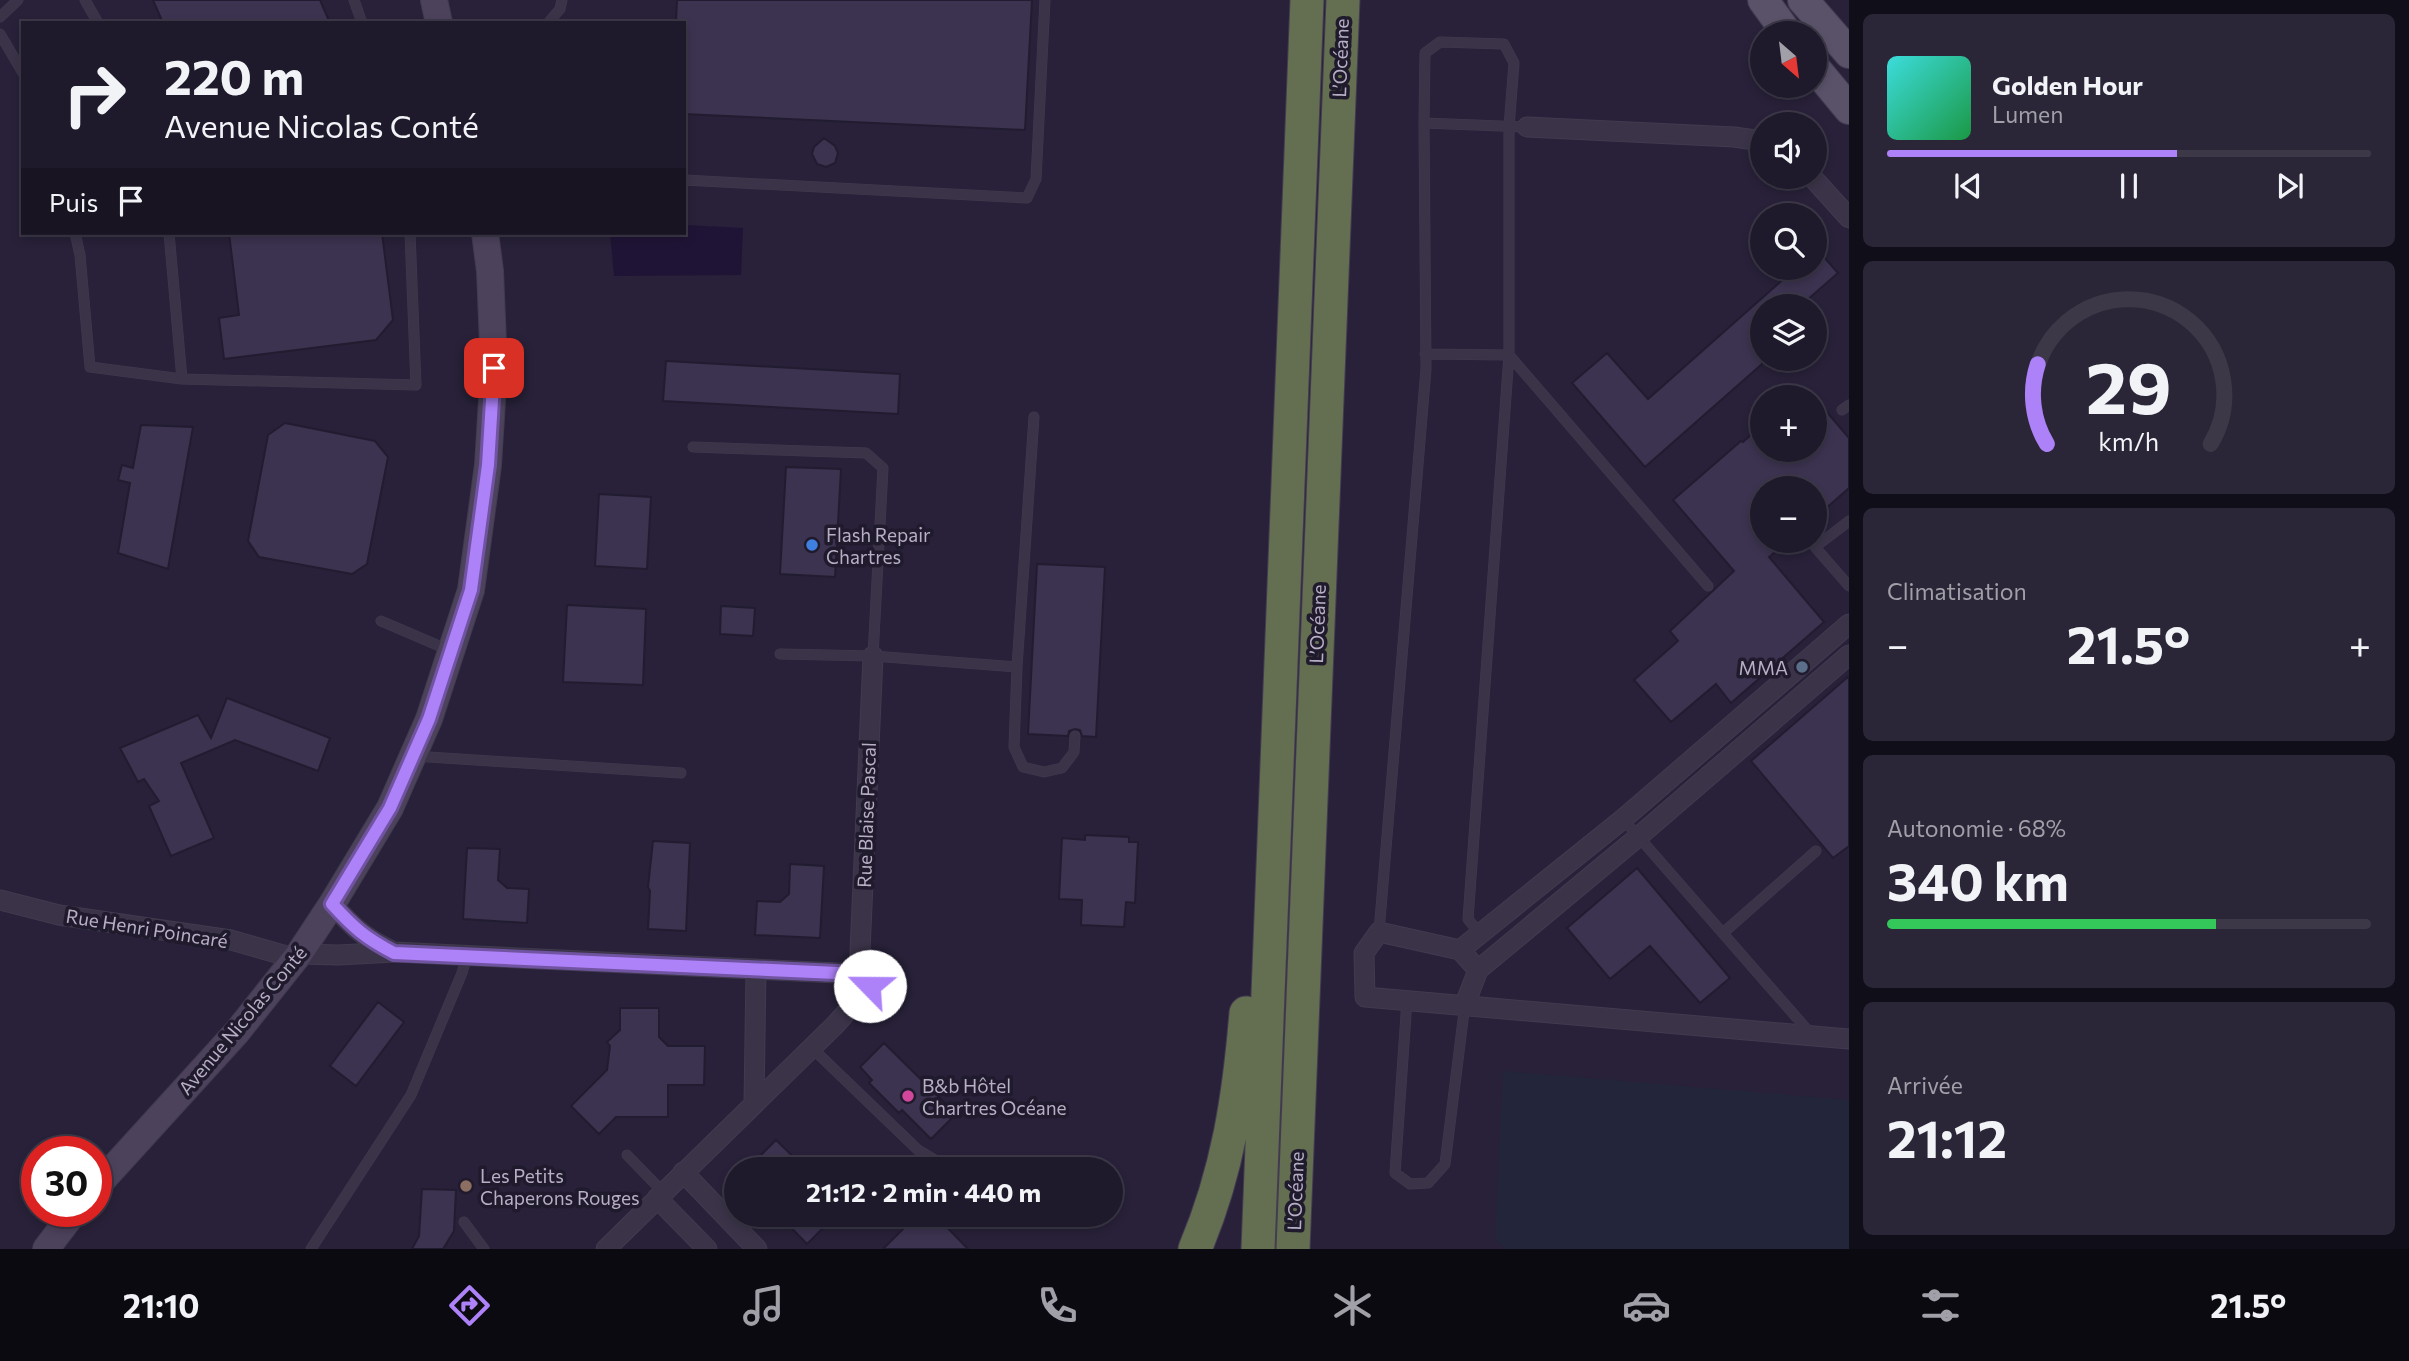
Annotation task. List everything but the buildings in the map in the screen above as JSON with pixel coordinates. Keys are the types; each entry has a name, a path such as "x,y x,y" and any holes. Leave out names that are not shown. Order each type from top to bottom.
{"highway":[{"name":"L’Océane","path":"1258,1249 1307,0"},
{"name":"L’Océane","path":"1293,1249 1342,0"},
{"path":"1195,1249 1217,1190 1231,1137 1247,1002 1269,949"}],"main road":[{"path":"1763,0 1778,21"},
{"path":"1803,0 1849,53"},
{"path":"1827,82 1849,109"}],"street":[{"path":"434,0 439,21"},
{"path":"1518,127 1750,139"},
{"path":"1823,189 1849,218"},
{"name":"Avenue Nicolas Conté","path":"112,1169 237,1032 297,956 390,808 429,719 471,590 488,465 494,368 490,271 485,235"},
{"path":"1460,950 1623,819 1849,624"},
{"path":"1465,1004 1478,970 1849,655"},
{"name":"Rue Blaise Pascal","path":"864,980 873,656"},
{"name":"Rue Henri Poincaré","path":"0,900 60,915 231,940 297,956 394,953 467,956 756,969 864,980"},
{"path":"332,904 354,929 394,953"},
{"path":"1478,970 1460,950 1379,932 1364,953 1365,997 1849,1039"},
{"path":"1480,934 1497,954"},
{"path":"754,1104 756,969"},
{"path":"606,1249 835,1026 864,980"},
{"path":"683,1172 757,1249"},
{"path":"660,1195 707,1249"},
{"path":"46,1249 63,1227"}],"lane":[{"path":"0,17 18,0"},
{"path":"85,0 97,21"},
{"path":"354,0 361,21"},
{"path":"550,21 560,9 562,0"},
{"path":"686,180 1027,198 1036,178 1045,0"},
{"path":"0,34 21,70"},
{"path":"1379,932 1409,585 1425,354 1425,53 1440,42 1471,42 1504,44 1514,63 1518,127 1509,355 1468,919 1480,934"},
{"path":"1424,123 1518,127"},
{"path":"75,235 80,255 90,367 182,379 416,385 410,235"},
{"path":"170,235 182,379"},
{"path":"1425,354 1509,355 1708,586"},
{"path":"1034,417 1014,747 1023,766 1045,772 1062,768 1074,752 1074,736"},
{"path":"693,447 866,453 883,468 873,656"},
{"path":"1849,521 1815,547 1849,586"},
{"path":"381,621 451,651"},
{"path":"780,654 873,656 1017,667"},
{"path":"413,756 681,773"},
{"path":"1623,819 1812,1036"},
{"path":"1723,933 1816,851"},
{"path":"311,1249 411,1095 467,956"},
{"path":"1407,1000 1395,1173 1410,1184 1428,1184 1445,1164 1465,1004"},
{"path":"812,1048 918,1150 930,1157"},
{"path":"627,1155 660,1195"},
{"path":"464,1222 484,1249"}],"shaded area":[{"path":"686,225 743,228 741,275 614,276 610,235 686,235"},
{"path":"1503,1071 1849,1100 1849,1249 1506,1249 1495,1239"}],"place":[{"name":"Flash Repair Chartres","path":"812,545"},
{"name":"MMA","path":"1802,667"},
{"name":"B&b Hôtel Chartres Océane","path":"908,1096"},
{"name":"Les Petits Chaperons Rouges","path":"466,1186"}],"route":[{"path":"494,368 488,465 471,590 429,719 390,808 332,904 354,929 394,953 859,974 870,986"}]}
